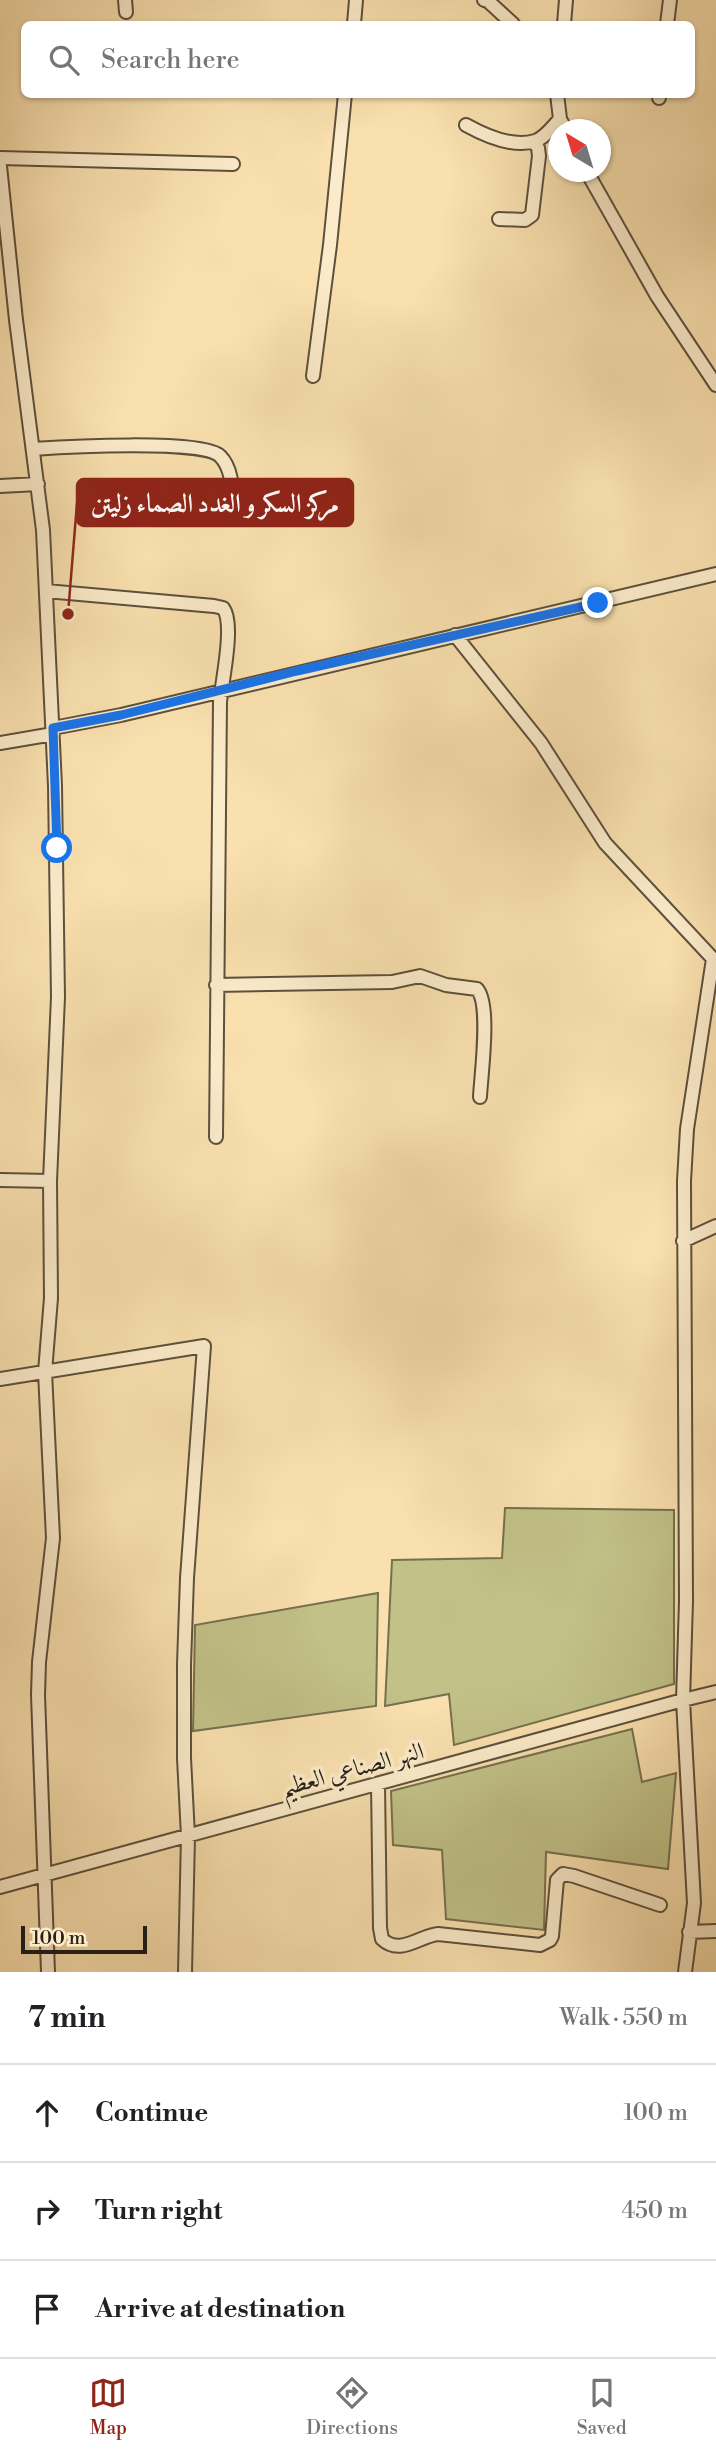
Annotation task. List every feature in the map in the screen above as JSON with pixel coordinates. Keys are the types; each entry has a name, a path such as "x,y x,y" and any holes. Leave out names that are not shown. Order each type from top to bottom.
{"street":[{"path":"354,21 356,0"},
{"path":"484,0 510,21"},
{"path":"564,21 566,0"},
{"path":"667,21 670,0"},
{"path":"313,376 345,98"},
{"path":"558,98 562,119"},
{"path":"466,125 506,141 534,142 548,133"},
{"path":"499,219 525,220 532,215 539,156 534,142"},
{"path":"0,158 233,164"},
{"path":"0,166 43,530 53,731 58,997 50,1181 51,1298 45,1372 54,1538 39,1672 47,1972"},
{"path":"593,182 657,296 716,385"},
{"path":"33,449 115,445 213,451 227,464 233,512"},
{"path":"0,486 38,484"},
{"path":"0,743 716,574"},
{"path":"47,591 223,608 227,613 221,690 216,1137"},
{"path":"455,635 541,743 606,843 715,960 687,1129 682,1241 686,1590 683,1700 694,1903 684,1972"},
{"path":"216,985 393,982 420,976 446,985 477,989 483,996 484,1020 480,1097"},
{"path":"0,1180 50,1181"},
{"path":"682,1241 716,1226"},
{"path":"0,1379 204,1346 185,1652 184,1758 188,1836 185,1972"},
{"name":"النهر الصناعي العظيم","path":"0,1887 716,1692"},
{"path":"378,1784 380,1928 382,1939 391,1945 406,1945 438,1934 545,1944 552,1936 557,1880 563,1874 660,1905"},
{"path":"689,1932 716,1931"}],"green space":[{"path":"505,1508 674,1510 674,1684 454,1745 449,1694 385,1706 392,1560 502,1558"},
{"path":"378,1593 376,1706 193,1731 195,1625"},
{"path":"632,1729 642,1782 676,1773 668,1869 546,1852 544,1930 446,1919 442,1850 393,1845 391,1791"}],"place":[{"name":"مركز السكر و الغدد الصماء زليتن","path":"68,614"}],"route":[{"path":"57,848 53,728 121,715 297,671 598,603"}]}
